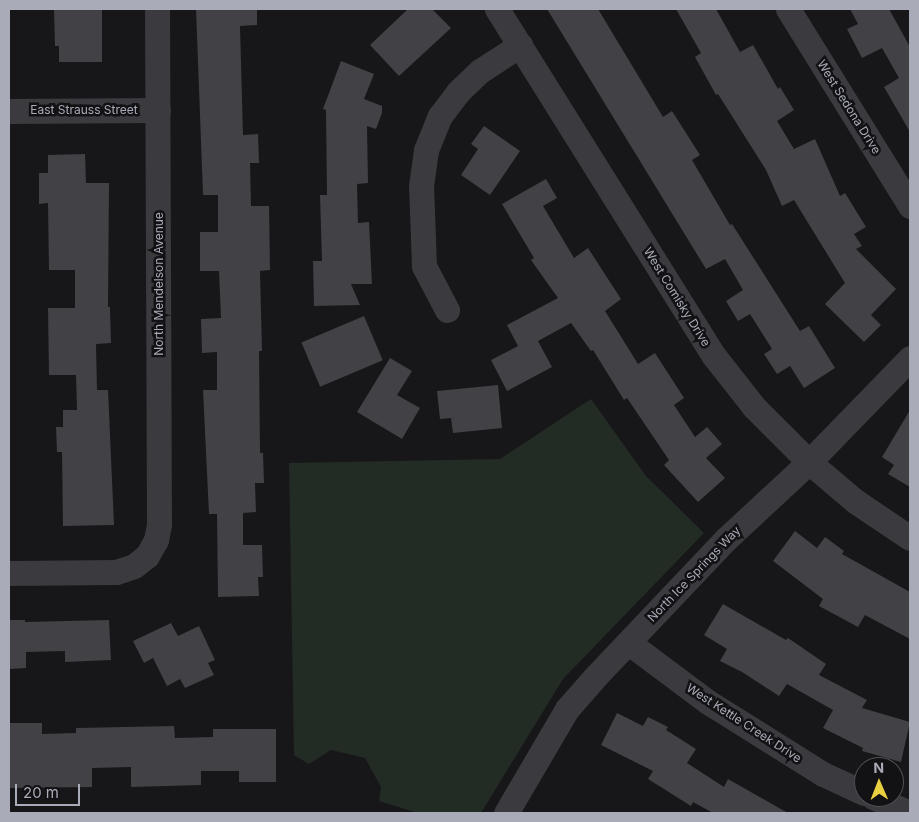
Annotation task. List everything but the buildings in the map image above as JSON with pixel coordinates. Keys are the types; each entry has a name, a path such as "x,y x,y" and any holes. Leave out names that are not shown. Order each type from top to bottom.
{"street":[{"name":"North Mendelson Avenue","path":"9,573 116,572 134,566 147,556 156,540 159,524 157,9"},
{"name":"West Comisky Drive","path":"497,9 714,356 754,407 809,462 856,501 910,538"},
{"name":"West Sedona Drive","path":"788,9 910,206"},
{"path":"447,310 424,266 421,186 426,150 440,116 458,92 480,71 520,45"},
{"name":"East Strauss Street","path":"9,111 158,110"},
{"name":"North Ice Springs Way","path":"506,813 567,710 726,539 809,462 910,358"},
{"name":"West Kettle Creek Drive","path":"629,643 708,702 823,774 854,788"},
{"path":"896,807 910,813"}],"shaded area":[{"path":"591,399 646,476 704,533 563,679 481,813 418,813 379,801 381,787 365,758 331,750 309,764 294,755 289,463 500,459"}]}
